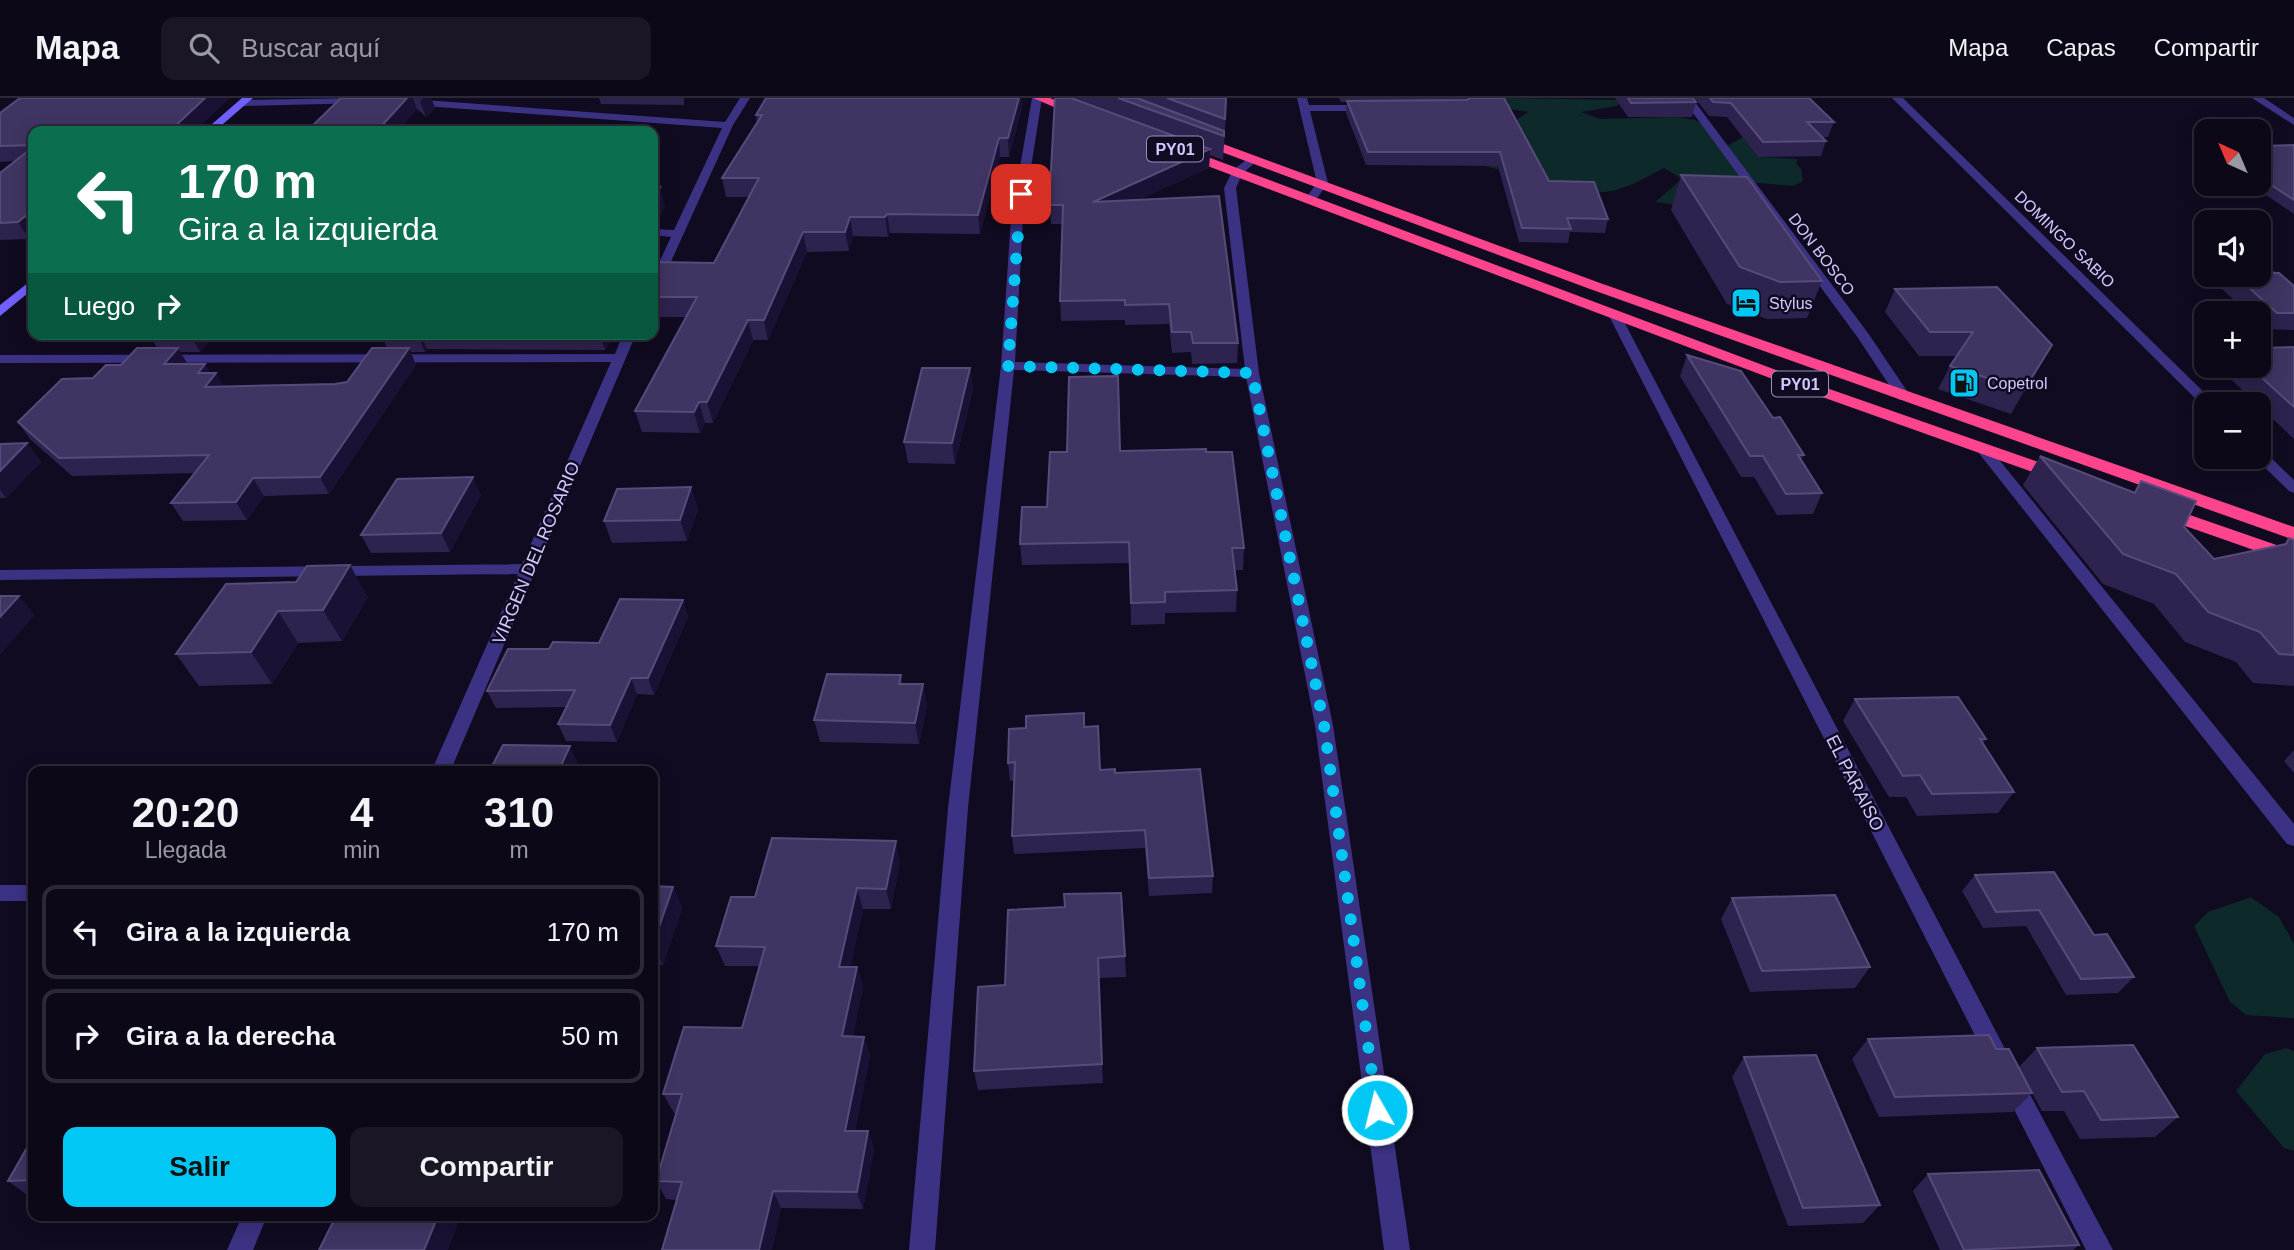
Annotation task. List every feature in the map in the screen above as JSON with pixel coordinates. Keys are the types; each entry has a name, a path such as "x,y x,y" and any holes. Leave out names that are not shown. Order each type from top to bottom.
{"highway":[{"path":"1038,98 1088,117"},
{"name":"PY01","path":"1177,131 1595,286 2294,534"},
{"name":"PY01","path":"1175,149 1614,314 2074,481"},
{"path":"2139,504 2294,558"}],"main road":[{"path":"215,126 245,100"},
{"path":"0,312 28,287"}],"street":[{"path":"658,278 728,125 745,98"},
{"path":"922,1250 958,808 1008,366 1017,218 1038,98"},
{"name":"DON BOSCO","path":"1687,98 1905,397"},
{"name":"DOMINGO SABIO","path":"1897,98 2197,392"},
{"path":"2257,98 2294,122"},
{"path":"245,100 366,101"},
{"path":"393,102 573,111 728,125"},
{"path":"1311,198 1323,183 1303,103 1385,108"},
{"path":"1254,159 1237,172 1230,188 1252,373 1324,725 1397,1250"},
{"path":"658,232 679,234"},
{"name":"EL PARAISO","path":"1614,314 1917,903 2100,1250"},
{"name":"VIRGEN DEL ROSARIO","path":"443,766 628,340"},
{"path":"0,359 619,358"},
{"path":"1008,366 1252,373"},
{"path":"1983,449 2294,838"},
{"path":"2271,466 2294,488"},
{"path":"0,575 530,569"},
{"path":"0,893 28,893"},
{"path":"240,1250 253,1221"}],"green space":[{"path":"1504,98 1621,100 1617,106 1581,112 1600,119 1678,117 1695,120 1706,125 1723,148 1743,137 1758,157 1798,159 1796,164 1801,169 1803,181 1793,186 1748,182 1691,207 1655,202 1682,179 1664,168 1630,185 1606,192 1581,191 1544,184 1543,167 1536,161 1512,173 1485,166 1493,117 1516,120 1528,112 1500,107 1509,103"},
{"path":"2251,897 2279,917 2294,944 2294,1018 2246,1015 2230,1002 2194,926 2208,912"},
{"path":"2286,1048 2294,1051 2294,1151 2284,1148 2236,1091 2265,1054"}],"building":[{"path":"20,98 205,98 175,126 28,126 28,145 0,146 0,113"},
{"path":"341,98 407,98 382,126 312,126"},
{"path":"766,98 1019,98 1008,138 999,138 978,215 887,214 885,217 850,217 845,232 803,232 764,320 748,320 707,402 699,402 694,412 635,411 697,297 658,297 658,264 714,263 759,178 722,178 762,115 756,115"},
{"path":"1055,98 1071,98 1210,149 1093,202 1219,196 1238,343 1193,343 1191,332 1172,332 1169,304 1125,305 1125,300 1060,301 1063,205 1049,205"},
{"path":"1118,98 1137,98 1224,131 1224,136"},
{"path":"1167,98 1226,98 1225,119"},
{"path":"1504,98 1549,181 1594,182 1608,219 1567,218 1571,229 1522,228 1500,152 1368,152 1347,101"},
{"path":"1628,98 1693,98 1696,102 1631,103"},
{"path":"1710,98 1809,98 1834,122 1807,122 1826,141 1763,142 1731,103 1713,102"},
{"path":"2294,145 2294,200 2272,186 2272,146"},
{"path":"28,151 28,214 18,222 0,223 0,173"},
{"path":"1681,175 1747,177 1822,281 1780,282 1740,267"},
{"path":"2271,273 2279,273 2294,286 2294,313 2277,313 2271,308 2271,301 2264,301 2248,287 2271,287"},
{"path":"1997,287 2052,345 2024,390 1950,366 1973,332 1930,332 1895,289"},
{"path":"137,348 178,348 164,364 205,364 198,373 216,373 205,387 347,382 372,348 409,348 320,477 253,478 236,502 171,503 209,455 59,458 18,422 62,379 93,378 106,365 121,365"},
{"path":"2271,348 2294,348 2294,407 2262,378 2271,378"},
{"path":"1687,355 1741,371 1773,418 1780,417 1804,455 1798,455 1822,493 1786,494 1763,456 1750,456"},
{"path":"922,368 970,368 952,443 904,442"},
{"path":"1118,376 1120,451 1206,449 1206,452 1232,452 1244,548 1232,548 1237,590 1165,592 1165,602 1131,603 1129,542 1020,544 1022,507 1047,507 1050,452 1067,452 1069,377"},
{"path":"27,443 0,471 0,444"},
{"path":"2040,456 2135,493 2141,481 2196,501 2184,527 2214,559 2286,544 2289,538 2294,540 2294,655 2279,654 2260,632 2208,612 2176,574 2123,554"},
{"path":"473,477 441,533 361,535 397,479"},
{"path":"691,487 680,520 604,521 617,489"},
{"path":"350,565 323,610 278,611 251,652 176,654 226,584 296,582 307,566"},
{"path":"0,596 19,596 0,617"},
{"path":"620,599 683,600 648,678 631,678 610,725 558,724 575,690 487,691 508,649 549,649 553,642 599,643"},
{"path":"827,674 901,675 899,684 923,684 915,723 814,720"},
{"path":"1958,697 1986,739 1980,739 2014,792 1932,794 1920,775 1903,776 1855,699"},
{"path":"1084,713 1084,727 1098,726 1100,770 1115,769 1115,773 1200,769 1213,876 1149,878 1145,830 1012,836 1015,762 1008,763 1009,729 1026,728 1026,716"},
{"path":"503,745 570,746 561,766 492,766"},
{"path":"772,838 896,841 886,889 857,888 839,967 857,967 842,1036 864,1037 845,1131 868,1131 857,1192 773,1191 759,1250 662,1250 682,1182 658,1181 682,1094 663,1094 684,1027 742,1028 765,947 716,946 731,897 755,897"},
{"path":"2054,872 2094,935 2107,934 2134,977 2081,979 2039,910 1996,912 1975,875"},
{"path":"658,886 673,887 658,930"},
{"path":"1121,893 1125,956 1098,958 1102,1064 974,1071 978,987 1005,985 1008,910 1065,907 1064,894"},
{"path":"1835,895 1870,967 1762,971 1732,898"},
{"path":"1989,1035 1996,1049 2009,1049 2032,1093 1895,1097 1868,1039"},
{"path":"2133,1045 2178,1117 2101,1120 2084,1091 2062,1092 2037,1048"},
{"path":"1816,1055 1880,1205 1803,1208 1744,1057"},
{"path":"28,1146 28,1180 8,1181"},
{"path":"2039,1170 2079,1245 1964,1250 1928,1174"},
{"path":"334,1221 436,1221 424,1250 319,1250"}],"place":[{"name":"Stylus","path":"1746,303"},
{"name":"Copetrol","path":"1964,383"}],"route":[{"path":"1021,194 1017,218 1008,366 1252,373 1324,725 1377,1110"}]}
